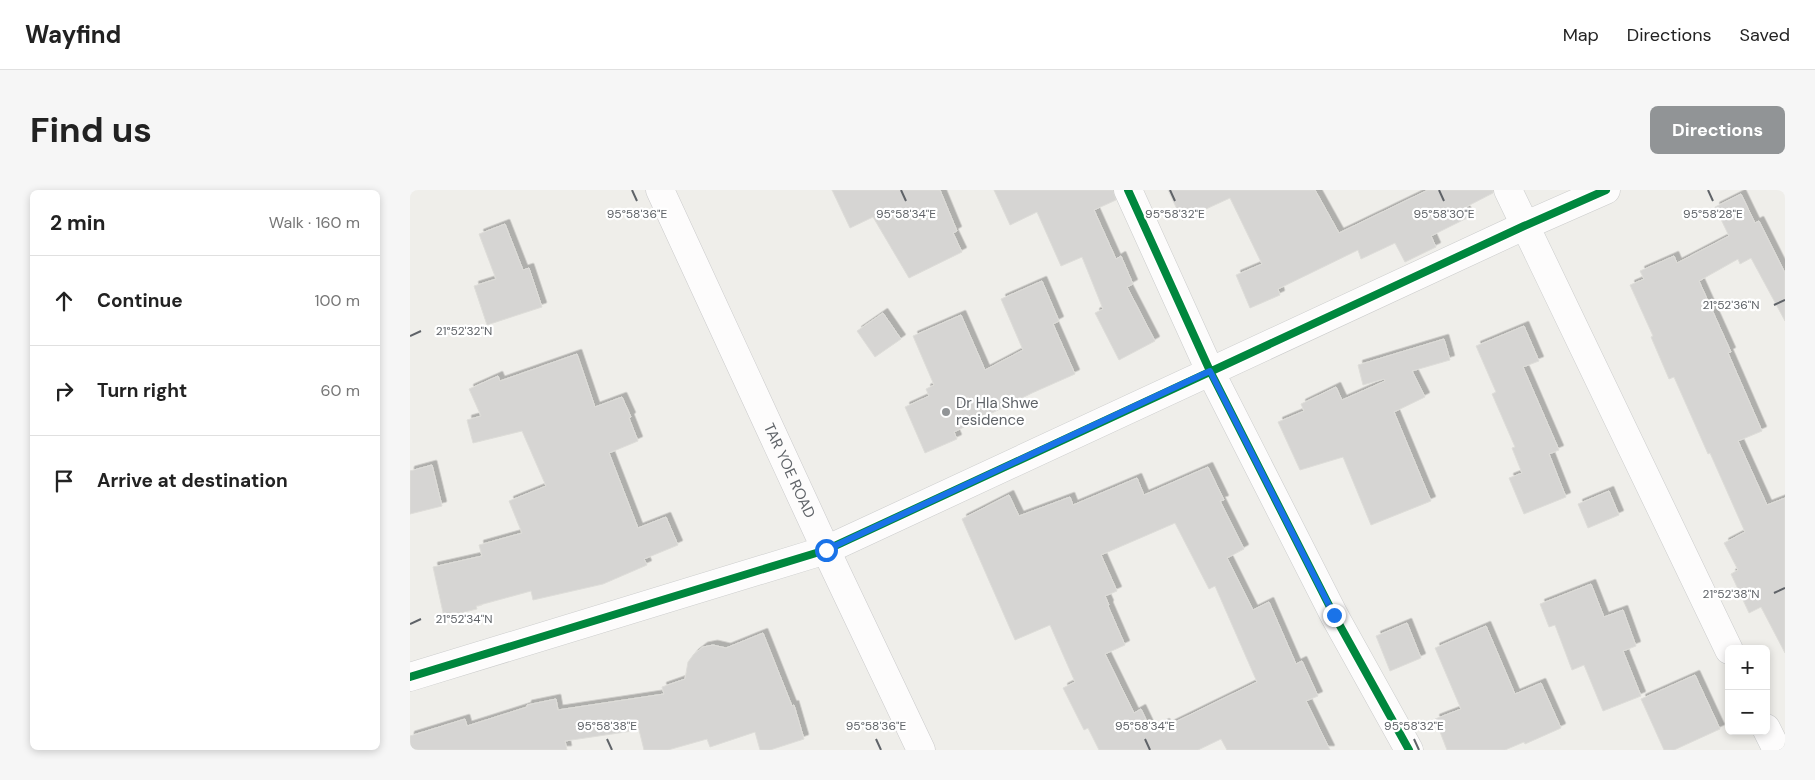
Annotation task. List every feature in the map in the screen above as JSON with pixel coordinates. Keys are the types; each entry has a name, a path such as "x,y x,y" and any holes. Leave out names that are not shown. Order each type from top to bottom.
{"street":[{"name":"TAR YOE ROAD","path":"660,190 826,550 921,750"},
{"path":"1128,190 1210,371 1334,615 1409,750"},
{"path":"1508,190 1727,645"},
{"path":"410,677 826,550 1524,226 1606,190"},
{"path":"1770,735 1777,750"}],"building":[{"path":"832,190 940,190 957,231 953,233 962,252 909,278 873,217 850,228"},
{"path":"994,190 1113,190 1116,200 1094,210 1116,259 1121,256 1133,284 1127,287 1155,341 1119,360 1095,313 1103,309 1082,257 1061,266 1037,212 1010,225"},
{"path":"1168,190 1315,190 1339,233 1428,190 1493,190 1493,193 1464,208 1469,217 1431,236 1436,247 1405,262 1395,243 1361,259 1358,250 1278,289 1280,295 1250,308 1236,275 1262,264 1230,198 1182,220"},
{"path":"1741,194 1755,223 1759,221 1785,273 1785,321 1751,258 1740,264 1738,259 1699,281 1731,352 1728,353 1762,431 1738,441 1767,505 1785,498 1785,653 1761,607 1749,613 1731,574 1738,570 1724,543 1745,532 1674,377 1669,379 1651,337 1653,336 1630,285 1644,279 1640,271 1674,256 1677,263 1729,236 1715,207"},
{"path":"505,224 523,270 529,268 542,307 487,325 474,286 496,279 479,234"},
{"path":"1042,281 1059,321 1053,324 1075,374 954,432 957,439 925,453 905,407 929,396 926,389 934,385 913,336 961,315 985,370 1023,350 1001,299"},
{"path":"883,313 901,339 875,357 857,331"},
{"path":"1524,326 1539,361 1523,367 1559,450 1549,454 1566,497 1524,514 1509,478 1522,473 1512,448 1515,447 1492,394 1496,392 1476,346"},
{"path":"1444,339 1450,360 1412,371 1425,397 1394,412 1431,501 1371,525 1343,457 1300,470 1278,422 1304,411 1301,404 1336,387 1342,400 1385,381 1384,379 1363,385 1358,365"},
{"path":"577,354 595,407 622,397 631,417 629,418 638,441 609,453 638,528 666,517 678,545 644,559 647,565 603,584 533,600 531,591 476,606 477,609 444,617 433,567 482,556 479,545 522,533 509,501 546,486 522,431 473,443 467,420 481,416 469,389 498,376 500,381"},
{"path":"432,465 442,506 410,514 410,471"},
{"path":"1208,467 1224,500 1220,501 1244,549 1227,558 1253,610 1269,602 1296,664 1302,661 1318,696 1306,701 1330,750 1227,750 1221,739 1198,750 1099,750 1088,728 1084,730 1063,688 1075,682 1050,625 1015,640 962,519 1009,495 1019,516 1070,497 1073,505 1137,478 1144,495","holes":["1175,523 1209,589 1215,586 1257,682 1167,726 1165,723 1151,730 1141,709 1134,713 1105,654 1125,645 1105,596 1117,591 1101,555"]},
{"path":"1609,491 1619,515 1588,528 1578,504"},
{"path":"1591,584 1604,617 1623,610 1636,646 1623,651 1641,696 1603,711 1584,665 1572,670 1555,625 1549,627 1540,604"},
{"path":"1407,623 1421,658 1390,671 1376,636"},
{"path":"1486,626 1515,694 1541,683 1561,728 1525,744 1524,742 1505,750 1447,750 1435,719 1461,709 1435,648"},
{"path":"763,633 792,706 794,705 804,739 770,750 760,750 755,732 710,747 707,739 668,750 644,750 639,730 565,741 567,750 410,750 410,736 465,719 467,726 527,707 527,705 556,699 558,710 664,694 662,687 685,679 688,662 703,647 713,645 726,648"},
{"path":"1695,675 1720,729 1674,750 1664,750 1641,699"}],"cycle path":[{"path":"1128,190 1210,371 1334,615 1409,750"},
{"path":"410,677 826,550 1524,226 1606,190"}],"place":[{"name":"Dr Hla Shwe residence","path":"946,412"}],"route":[{"path":"826,550 1210,371 1334,615"}]}
